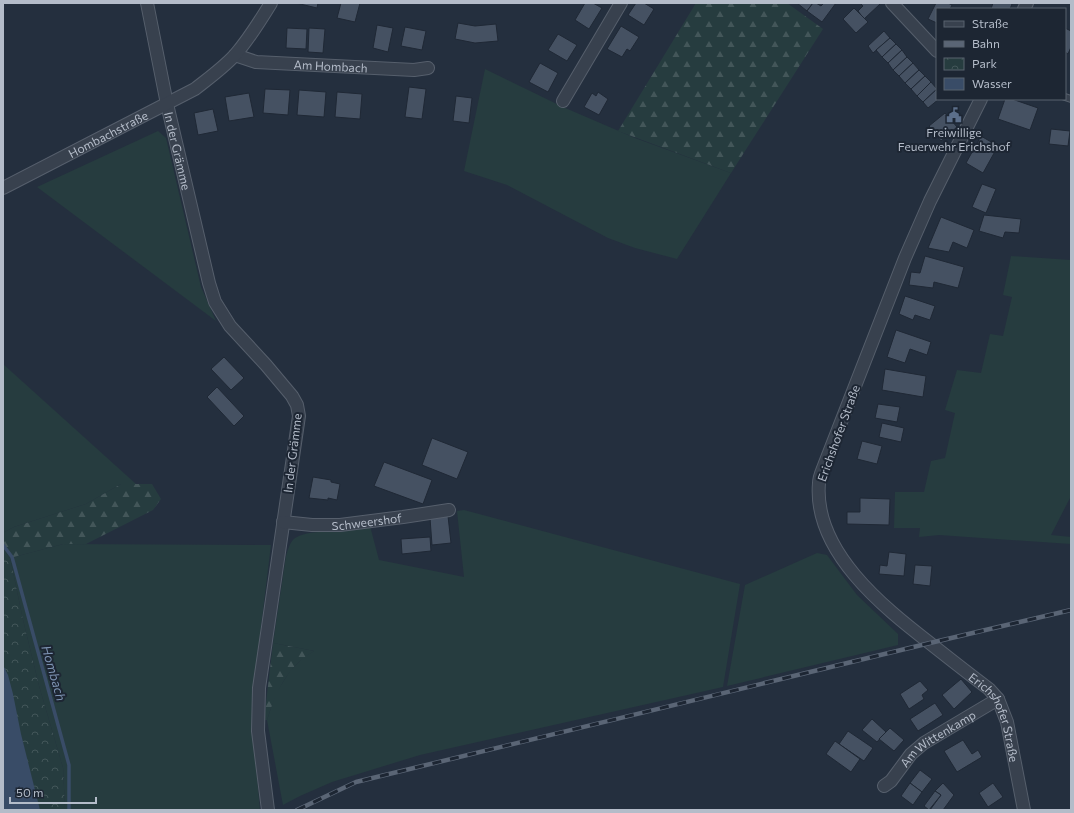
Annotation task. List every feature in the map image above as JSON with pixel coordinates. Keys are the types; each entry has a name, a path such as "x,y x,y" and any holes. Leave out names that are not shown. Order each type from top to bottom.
{"street":[{"name":"In der Grämme","path":"147,3 167,104 208,283 215,302 230,326 292,396 297,405 299,416 259,688 258,732 268,810"},
{"name":"Hombachstraße","path":"3,188 195,89 218,72 235,55 271,3"},
{"path":"563,101 621,3"},
{"path":"892,3 936,50"},
{"name":"Am Hombach","path":"235,55 256,62 414,70 428,68"},
{"name":"Erichshofer Straße","path":"980,100 930,201 905,258 825,463 819,482 819,504 825,526 833,544 846,565 869,591 896,617 989,689 998,699 1007,722 1024,810"},
{"name":"Schweershof","path":"283,522 312,525 340,525 449,510"},
{"name":"Am Wittenkamp","path":"884,786 891,781 911,754 924,743 998,699"}],"green space":[{"path":"696,3 787,3 823,29 731,173 618,131"},
{"path":"485,69 563,107 635,138 731,173 677,259 635,248 608,238 507,185 464,171"},
{"path":"158,131 166,138 201,287 216,321 37,187"},
{"path":"1011,256 1071,260 1071,496 1051,535 1071,537 1071,544 939,535 919,537 920,528 894,528 895,492 924,492 931,461 945,458 955,413 945,410 957,370 981,373 990,334 1003,336 1012,297 1003,295"},
{"path":"3,364 136,484 121,484 86,504 14,527 3,533"},
{"path":"121,484 152,484 161,499 153,510 86,544 63,544 10,558 3,549 3,533 14,527 86,504"},
{"path":"464,510 740,584 723,687 420,755 332,782 283,805 267,720 276,693 290,671 304,657 314,651 273,643 286,556 289,546 293,540 299,536 309,533 370,526 379,560 464,577 457,511"},
{"path":"63,544 271,545 254,684 252,721 260,810 65,810 63,768 39,686 10,558"},
{"path":"3,549 10,558 39,686 63,768 65,810 3,810"},
{"path":"817,553 827,555 857,595 898,634 898,645 727,686 745,585"},
{"path":"273,643 314,651 289,672 279,689 267,720 264,720"}],"water":[{"path":"3,665 8,675 13,694 21,734 40,810 3,810"}],"building":[{"path":"296,3 318,3 317,8"},
{"path":"341,3 360,3 355,22 337,18"},
{"path":"585,3 593,3 602,8 589,29 575,20"},
{"path":"636,3 644,3 654,9 644,25 628,15"},
{"path":"797,3 813,3 807,11"},
{"path":"813,3 821,6 824,3 836,3 822,22 807,11"},
{"path":"860,3 880,4 864,19 858,11 863,6"},
{"path":"936,3 948,3 952,5 950,8 936,8 936,23 928,19"},
{"path":"993,3 1012,4 1010,8 991,8"},
{"path":"854,8 868,22 856,33 843,19"},
{"path":"458,23 475,26 496,24 498,41 475,43 455,39"},
{"path":"377,25 393,28 388,52 373,48"},
{"path":"621,26 639,37 630,51 627,49 622,57 607,49"},
{"path":"405,27 426,31 422,50 401,46"},
{"path":"287,28 307,29 306,49 286,48"},
{"path":"309,28 325,29 323,53 308,52"},
{"path":"1066,28 1071,31 1071,47 1068,54 1066,53"},
{"path":"884,31 890,38 873,53 868,46"},
{"path":"558,34 577,45 567,61 548,50"},
{"path":"890,38 896,44 882,57 876,50"},
{"path":"896,44 902,50 888,63 882,57"},
{"path":"902,50 907,57 893,70 888,63"},
{"path":"907,57 913,63 899,76 893,70"},
{"path":"540,63 558,73 548,92 529,82"},
{"path":"913,63 919,70 905,83 899,76"},
{"path":"919,70 925,76 911,89 905,83"},
{"path":"925,76 931,82 917,96 911,89"},
{"path":"931,82 936,88 936,90 923,102 917,96"},
{"path":"409,87 426,89 422,119 405,117"},
{"path":"265,89 290,90 288,115 263,113"},
{"path":"299,90 326,92 324,117 297,115"},
{"path":"936,90 936,100 938,100 928,108 923,102"},
{"path":"337,92 362,94 360,119 335,117"},
{"path":"598,92 608,99 599,115 584,107 592,93 596,96"},
{"path":"249,93 254,117 229,121 225,97"},
{"path":"456,96 472,98 469,123 453,121"},
{"path":"1005,100 1015,100 1038,108 1030,130 998,119"},
{"path":"213,109 218,131 198,135 194,113"},
{"path":"945,113 957,127 941,141 929,126"},
{"path":"1051,129 1070,131 1068,146 1049,144"},
{"path":"981,136 998,146 983,173 966,163"},
{"path":"982,184 996,189 986,213 972,207"},
{"path":"984,215 1021,219 1019,233 1005,232 1003,238 979,231"},
{"path":"941,217 974,230 967,248 953,242 949,252 928,248"},
{"path":"925,256 964,267 958,288 934,282 933,288 909,285 911,272 920,273"},
{"path":"905,296 935,306 930,320 915,315 913,320 899,314"},
{"path":"896,330 931,342 927,355 910,349 905,363 887,357"},
{"path":"224,357 244,378 231,390 211,369"},
{"path":"885,369 926,376 923,397 882,390"},
{"path":"217,387 244,416 234,426 207,397"},
{"path":"878,404 900,407 897,422 875,418"},
{"path":"882,423 904,428 901,442 879,437"},
{"path":"432,438 468,452 457,479 422,465"},
{"path":"862,441 882,446 877,464 857,459"},
{"path":"384,462 432,480 423,504 374,486"},
{"path":"313,477 331,480 331,482 340,484 337,500 328,498 328,500 309,498"},
{"path":"860,498 890,499 889,525 847,524 847,512 860,512"},
{"path":"448,516 451,543 432,545 430,518"},
{"path":"430,537 431,551 402,554 401,539"},
{"path":"889,552 906,554 904,576 879,574 880,565 887,566"},
{"path":"915,565 932,566 930,586 913,584"},
{"path":"961,679 972,692 954,709 942,695"},
{"path":"920,681 928,690 922,695 924,699 909,709 900,694"},
{"path":"935,703 943,715 918,731 910,719"},
{"path":"872,719 886,732 877,742 862,730"},
{"path":"890,728 904,740 894,751 879,739"},
{"path":"848,731 873,748 864,761 839,744"},
{"path":"963,740 972,754 978,750 982,757 957,772 944,751"},
{"path":"835,741 860,759 851,772 826,754"},
{"path":"920,770 932,779 922,792 910,783"},
{"path":"910,783 922,792 913,805 901,796"},
{"path":"943,783 954,795 943,810 930,810 941,795 935,791"},
{"path":"993,783 1003,797 988,807 979,793"},
{"path":"935,791 941,795 929,810 924,806"}],"waterway":[{"name":"Hombach","path":"3,545 12,557 69,765 69,810"}],"railway":[{"path":"297,810 356,782 1071,610"}],"place":[{"name":"Freiwillige Feuerwehr Erichshof","path":"954,115"}]}
